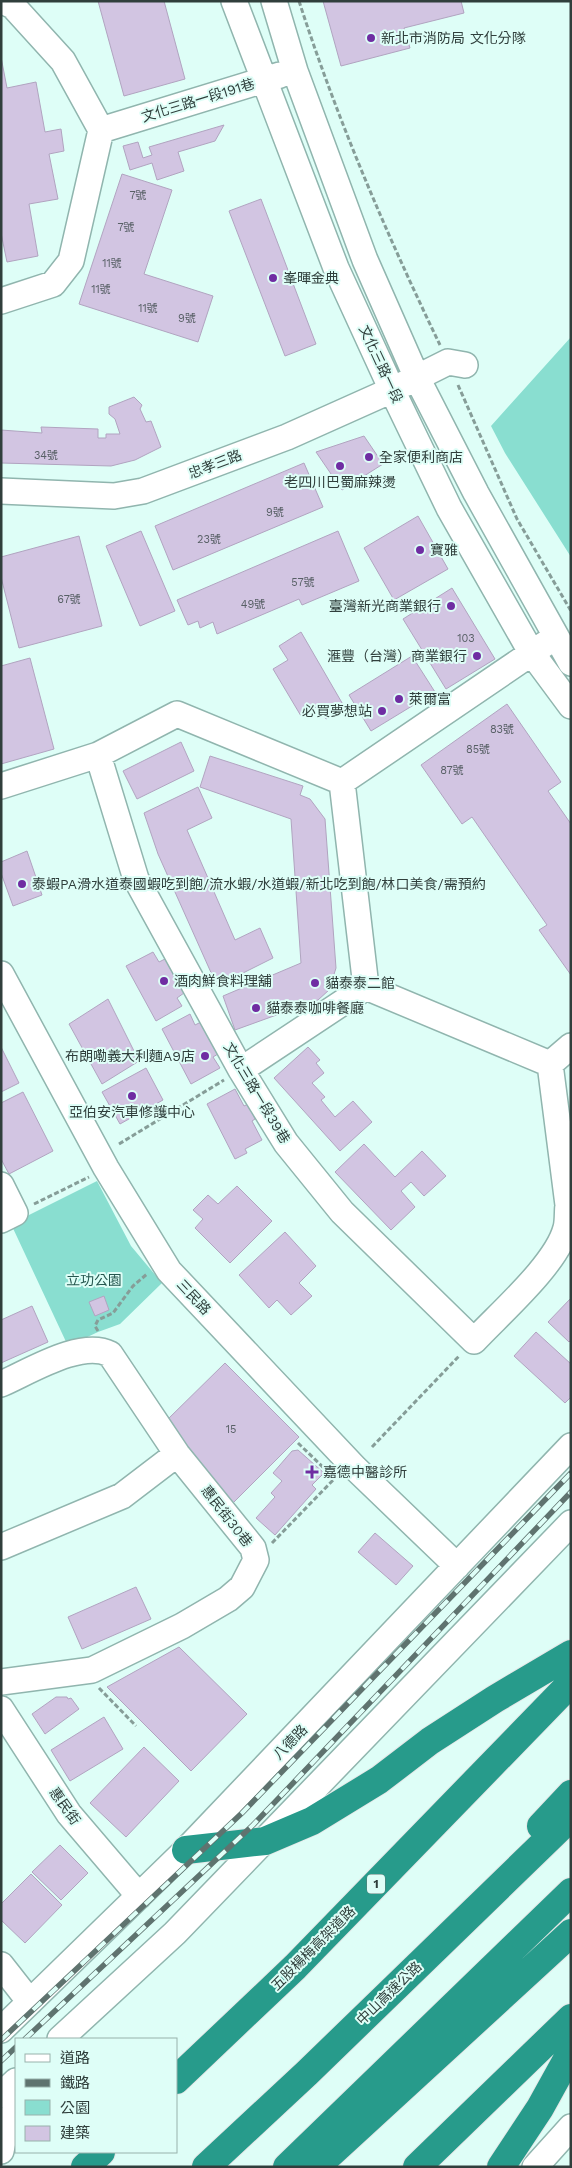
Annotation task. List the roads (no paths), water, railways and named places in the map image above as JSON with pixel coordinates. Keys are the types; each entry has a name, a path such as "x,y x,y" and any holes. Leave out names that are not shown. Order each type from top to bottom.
{"highway":[{"path":"186,1850 265,1841 312,1821 379,1780 430,1741 487,1704 571,1654"},
{"name":"五股楊梅高架道路","path":"178,2078 295,1967 571,1683"},
{"path":"307,2073 571,1794"},
{"name":"中山高速公路","path":"206,2167 307,2073 571,1818"},
{"path":"287,2167 571,1892"},
{"path":"316,2167 571,1933"},
{"path":"417,2167 571,2018"},
{"path":"501,2167 540,2108 571,2052"},
{"path":"85,2167 100,2153"}],"street":[{"path":"1,301 54,284 70,261 101,130 63,61 13,6 2,1"},
{"name":"文化三路一段","path":"234,1 336,268 392,390 449,508 531,652 571,706"},
{"name":"文化三路一段","path":"274,1 295,71 365,260 417,378 476,493 571,663"},
{"name":"文化三路一段191巷","path":"101,130 295,71"},
{"name":"忠孝三路","path":"1,491 114,496 143,491 287,437 417,378 457,363"},
{"path":"342,782 531,652 556,638"},
{"path":"1,786 98,755 177,714 342,782"},
{"name":"文化三路一段39巷","path":"98,755 136,879 241,1070 286,1142 342,1212 474,1341 541,1269 558,1248 566,1228 568,1205 550,1064"},
{"path":"342,782 366,987"},
{"name":"三民路","path":"1,974 106,1168 170,1271 355,1468 457,1566"},
{"path":"241,1070 366,987"},
{"path":"366,987 550,1064 571,1046"},
{"path":"1,1185 8,1216"},
{"name":"惠民街30巷","path":"1,1384 79,1351 102,1350 110,1354 177,1454 253,1548 256,1560 242,1587 228,1599 182,1626 92,1670 1,1682"},
{"name":"八德路","path":"1,2030 186,1850 571,1446"},
{"path":"1,1546 122,1496 177,1454"},
{"path":"61,2038 175,1933 571,1523"},
{"name":"惠民街","path":"1,1709 69,1814 139,1896"},
{"path":"1,1965 30,2002"},
{"path":"1,2095 15,2082"},
{"path":"1,2151 6,2127 15,2112"},
{"path":"535,2167 571,2128"}],"railway":[{"path":"1,2040 242,1813 571,1473"},
{"path":"26,2038 253,1825 571,1492"},
{"path":"1,2061 15,2048"}],"place":[{"name":"新北市消防局 文化分隊","path":"371,38"},
{"name":"峯暉金典","path":"273,278"},
{"name":"全家便利商店","path":"369,457"},
{"name":"老四川巴蜀麻辣燙","path":"340,466"},
{"name":"寶雅","path":"420,550"},
{"name":"臺灣新光商業銀行","path":"451,606"},
{"name":"滙豐（台灣）商業銀行","path":"477,656"},
{"name":"萊爾富","path":"399,699"},
{"name":"必買夢想站","path":"382,711"},
{"name":"泰蝦PA滑水道泰國蝦吃到飽/流水蝦/水道蝦/新北吃到飽/林口美食/需預約","path":"22,884"},
{"name":"酒肉鮮食料理舖","path":"164,981"},
{"name":"貓泰泰二館","path":"315,983"},
{"name":"貓泰泰咖啡餐廳","path":"256,1008"},
{"name":"布朗嘞義大利麵A9店","path":"205,1056"},
{"name":"亞伯安汽車修護中心","path":"132,1096"},
{"name":"嘉德中醫診所","path":"312,1472"}],"park label":[{"name":"立功公園","path":"94,1280"}]}
